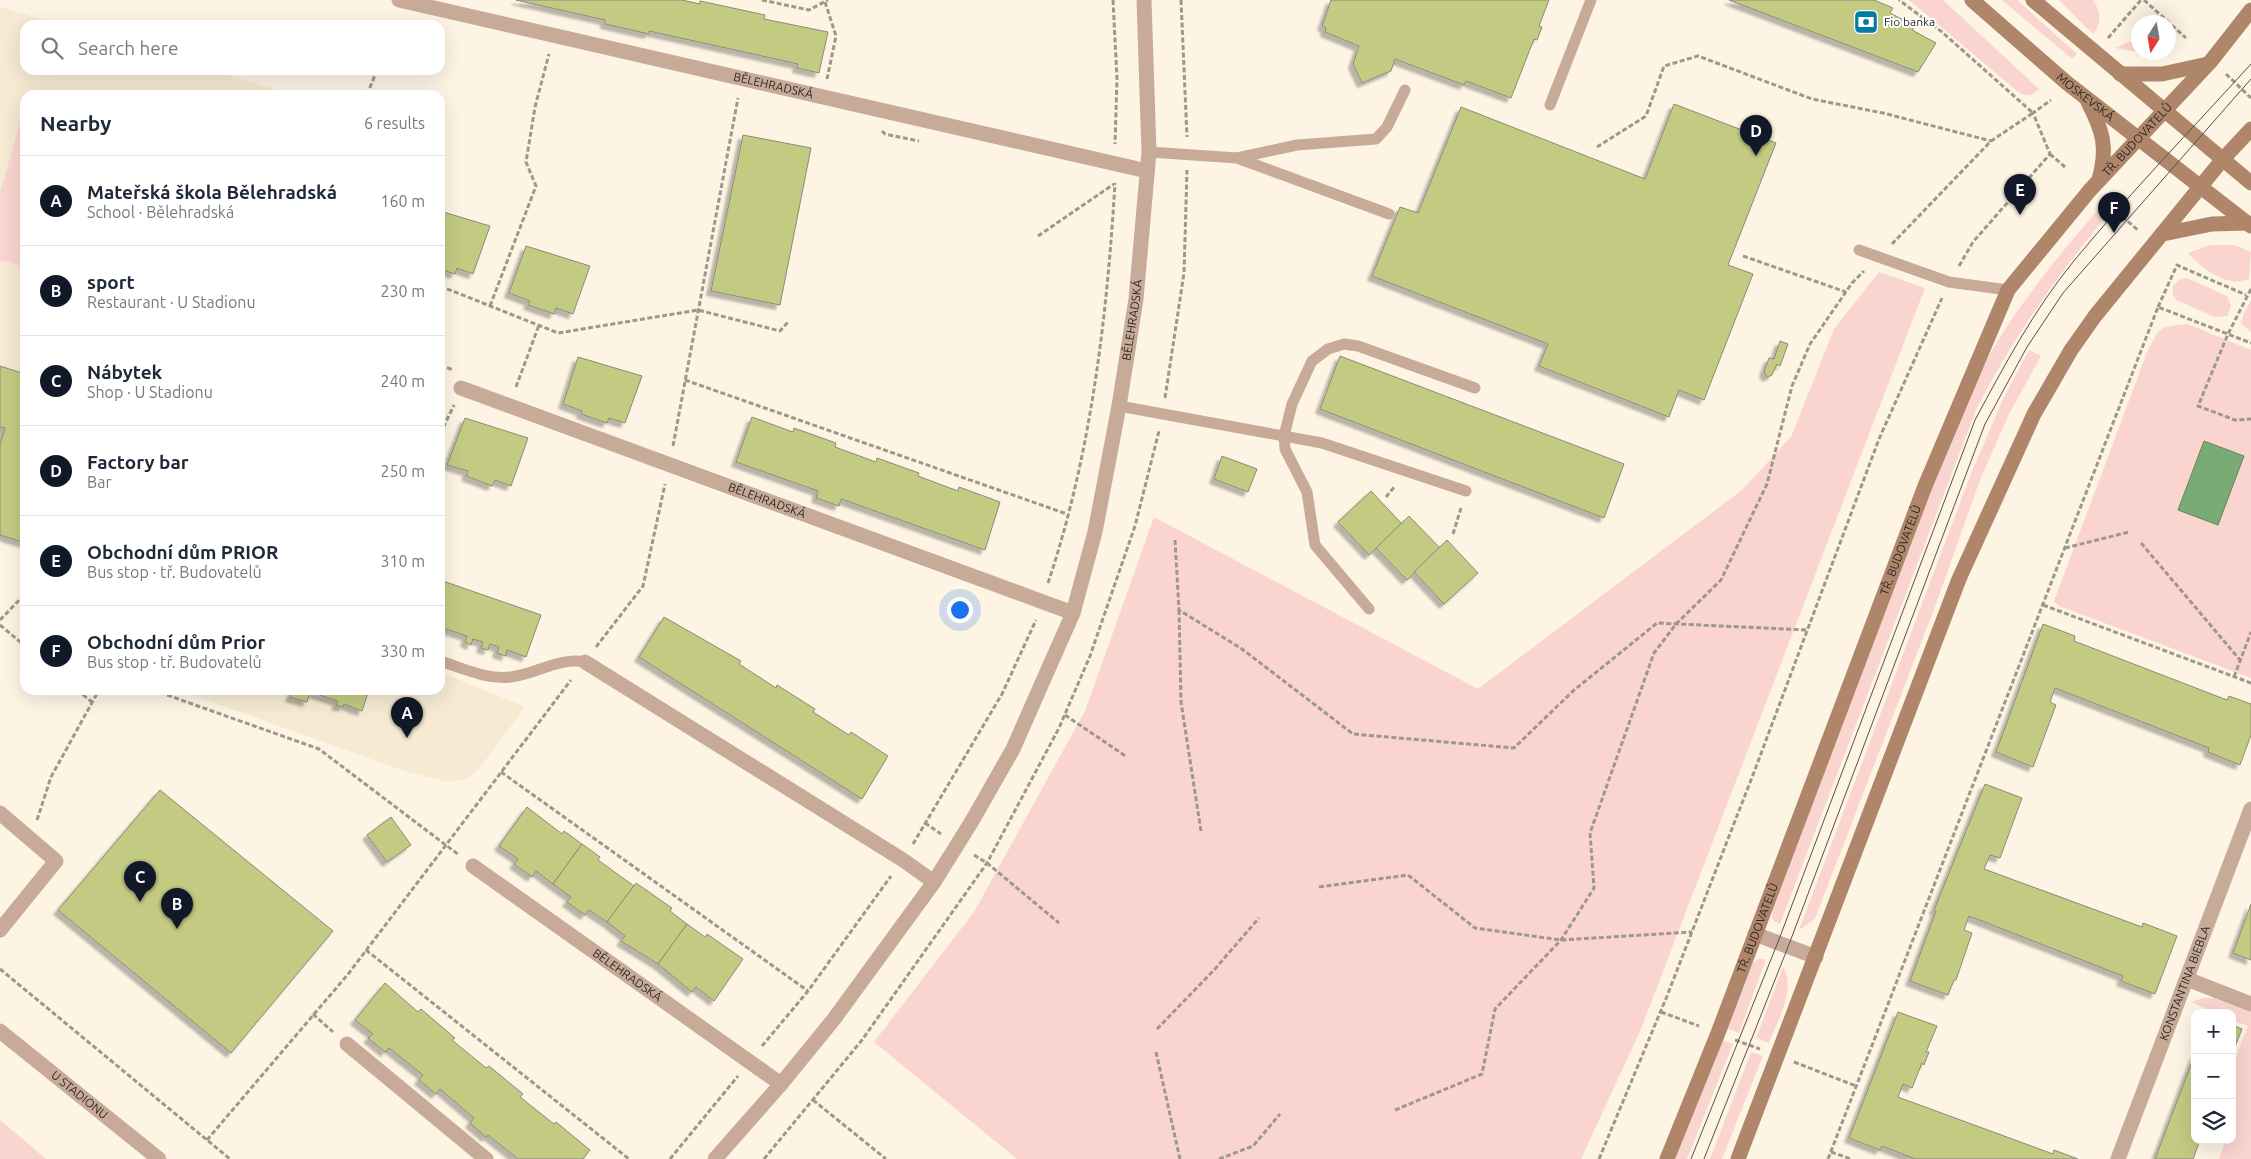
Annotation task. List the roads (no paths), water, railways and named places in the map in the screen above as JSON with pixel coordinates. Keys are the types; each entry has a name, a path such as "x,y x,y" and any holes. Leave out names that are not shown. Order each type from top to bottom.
{"street":[{"name":"BĚLEHRADSKÁ","path":"398,0 1147,171"},
{"name":"BĚLEHRADSKÁ","path":"715,1159 781,1084 834,1019 934,882 972,821 1013,749 1073,613 1095,532 1119,406 1136,299 1149,152 1144,0"},
{"name":"MOSKEVSKÁ","path":"1972,0 2086,97 2250,224"},
{"path":"2033,0 2251,183"},
{"name":"TŘ. BUDOVATELŮ","path":"1667,1159 1755,934 1925,486 2008,290 2099,181 2208,64 2251,10"},
{"path":"2120,74 2147,76 2208,64"},
{"path":"2086,97 2097,120 2105,157 2099,181"},
{"path":"1738,1159 1959,579 2026,431 2071,350 2095,316 2203,186 2223,159 2251,129"},
{"path":"2163,234 2212,224 2250,224"},
{"name":"BĚLEHRADSKÁ","path":"461,388 510,404 670,466 1073,613"},
{"path":"585,662 903,860 934,882"},
{"name":"KONSTANTINA BIEBLA","path":"2118,1159 2251,809"},
{"path":"0,813 56,861 0,930"},
{"name":"BĚLEHRADSKÁ","path":"473,866 781,1084"},
{"path":"1755,934 1816,957"},
{"path":"2187,978 2251,1004"},
{"name":"U STADIONU","path":"0,1031 158,1159"},
{"path":"347,1044 486,1159"}],"lane":[{"path":"1550,105 1592,0"},
{"path":"1149,152 1236,158 1298,145 1376,139 1386,127 1405,90"},
{"path":"1236,158 1390,214"},
{"path":"1859,250 1949,282 2008,290"},
{"path":"1369,609 1315,545 1307,492 1285,449 1284,436 1292,404 1312,361 1328,349 1344,344 1358,346 1474,388"},
{"path":"1119,406 1322,444 1466,491"},
{"path":"445,663 492,677 517,676 572,659 585,662"}],"tram line":[{"path":"1691,1159 1778,942 1975,420 2008,359 2032,319 2059,280 2138,187 2251,64"},
{"path":"1704,1159 1788,947 1985,424 2027,347 2063,293 2251,79"}],"place":[{"name":"Fio banka","path":"1866,22"},
{"name":"Factory bar","path":"1756,156"},
{"name":"Obchodní dům PRIOR","path":"2020,215"},
{"name":"Obchodní dům Prior","path":"2114,233"},
{"name":"Mateřská škola Bělehradská","path":"407,738"},
{"name":"Nábytek","path":"140,902"},
{"name":"sport","path":"177,929"}]}
